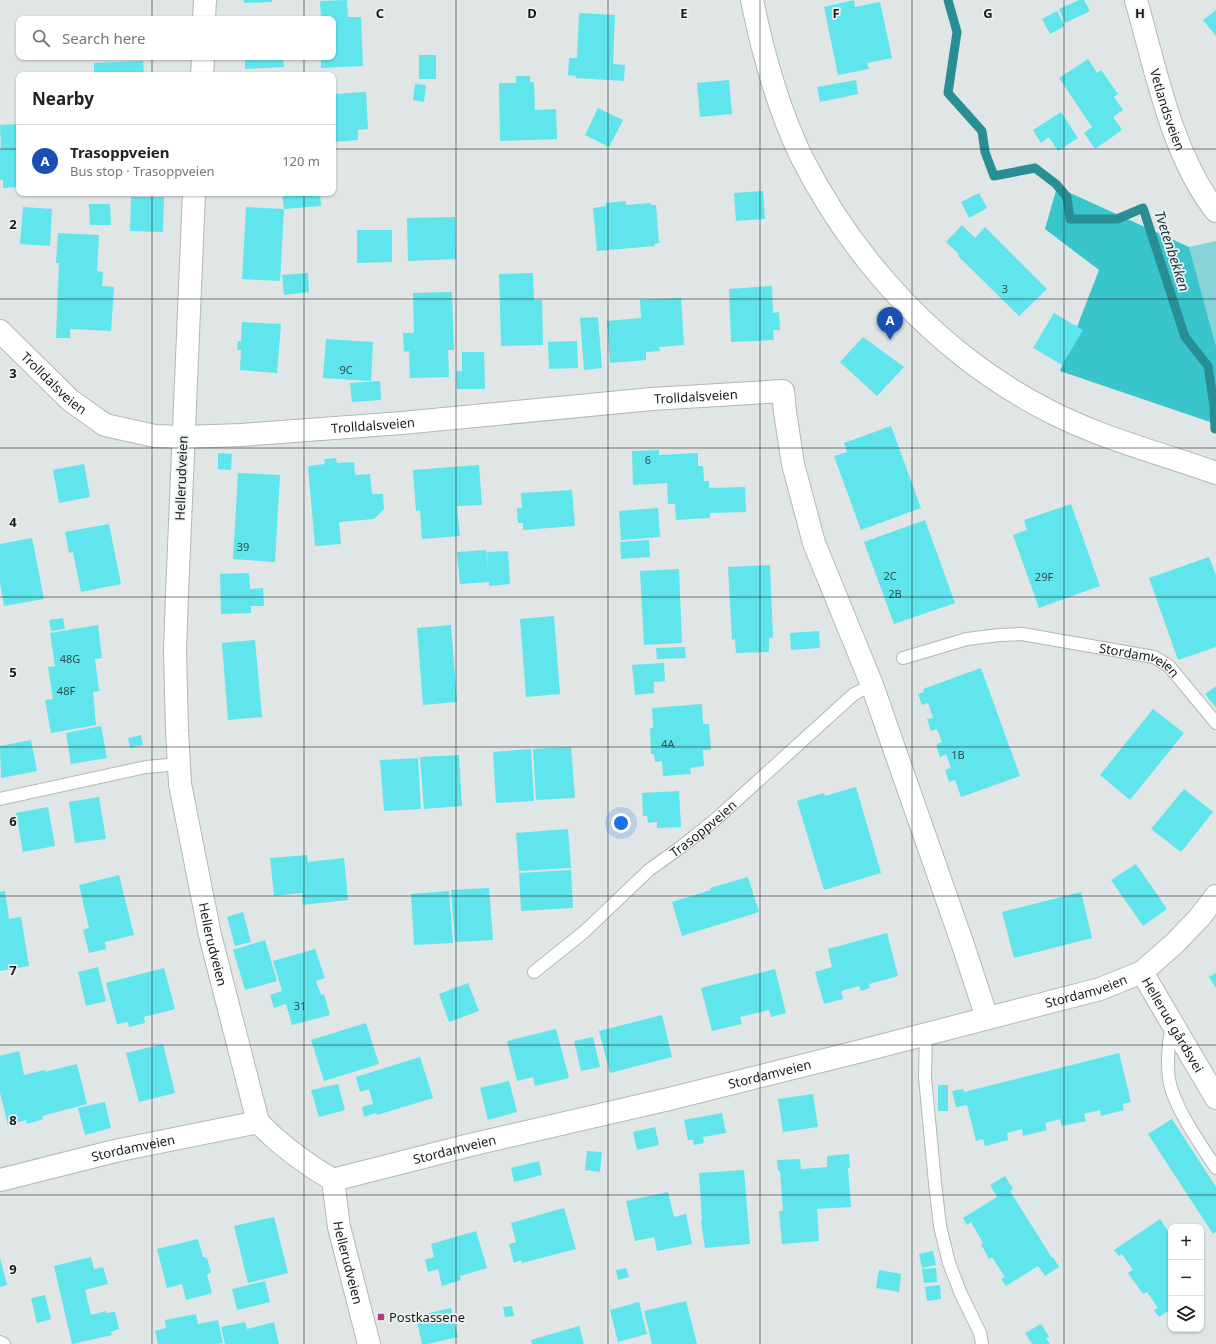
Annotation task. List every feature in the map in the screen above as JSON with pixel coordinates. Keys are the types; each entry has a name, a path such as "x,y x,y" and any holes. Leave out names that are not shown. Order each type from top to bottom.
{"street":[{"path":"204,16 205,0"},
{"path":"752,0 763,50 774,85 785,118 802,157 846,232 870,264 923,321 949,345 986,374 1048,411 1125,442 1216,472"},
{"name":"Vetlandsveien","path":"1136,0 1167,111 1185,160 1207,200 1216,211"},
{"path":"202,72 203,60"},
{"name":"Hellerudveien","path":"194,196 175,650 180,784 210,935 258,1122"},
{"name":"Trolldalsveien","path":"0,331 70,400 106,425 155,436 183,437 240,435 387,424 652,399 783,391 793,464 814,543 872,685"},
{"path":"872,685 987,1018"},
{"name":"Stordamveien","path":"334,1180 470,1145 669,1099 1100,989 1142,972 1174,944 1199,918 1216,896"},
{"name":"Hellerud gårdsvei","path":"1142,972 1216,1098"},
{"path":"258,1122 279,1143 314,1169 334,1180"},
{"name":"Stordamveien","path":"0,1180 115,1151 258,1122"},
{"name":"Hellerudveien","path":"334,1180 339,1227 370,1344"}],"lane":[{"name":"Stordamveien","path":"903,658 967,639 1022,634 1154,657 1169,666 1216,723"},
{"name":"Trasoppveien","path":"534,972 584,932 649,870 682,847 716,819 854,694 872,685"},
{"path":"0,799 146,767 179,764"},
{"path":"1173,1024 1169,1038 1169,1080 1184,1116 1216,1168"},
{"path":"926,1034 926,1077 940,1226 949,1263 961,1294 980,1333 982,1344"},
{"path":"0,1342 4,1344"}],"shaded area":[{"path":"1057,187 1189,247 1216,346 1216,424 1060,371 1099,270 1045,229"},
{"path":"1216,241 1216,346 1189,247"}],"building":[{"path":"244,0 272,0 272,2 244,3"},
{"path":"347,0 348,17 361,17 363,66 321,68 321,60 336,60 336,16 321,16 320,1"},
{"path":"854,0 855,7 880,2 892,58 867,63 869,69 838,75 824,7"},
{"path":"1079,0 1084,0 1090,11 1065,23 1059,9"},
{"path":"1216,10 1216,36 1203,20"},
{"path":"1057,11 1065,26 1050,34 1042,19"},
{"path":"579,13 615,15 613,64 625,65 624,81 576,78 576,76 568,75 569,58 577,58"},
{"path":"419,55 436,55 436,79 419,79"},
{"path":"1088,59 1097,73 1101,70 1118,94 1114,97 1123,110 1113,117 1122,130 1095,149 1084,133 1092,127 1059,78"},
{"path":"245,60 283,60 284,67 245,69"},
{"path":"143,61 144,72 94,72 94,63"},
{"path":"516,76 530,76 530,82 534,82 535,110 556,109 557,139 500,141 499,83 516,83"},
{"path":"729,80 732,114 700,117 697,83"},
{"path":"856,80 858,94 820,102 817,87"},
{"path":"415,84 426,85 424,102 413,100"},
{"path":"366,92 368,129 358,130 358,140 336,142 336,94"},
{"path":"598,108 623,120 609,147 585,135"},
{"path":"1061,112 1078,138 1058,151 1049,137 1041,143 1033,130"},
{"path":"16,124 16,187 3,188 3,180 0,180 0,125"},
{"path":"763,191 765,219 736,221 734,193"},
{"path":"979,193 987,208 969,218 961,202"},
{"path":"282,196 320,196 321,206 284,209"},
{"path":"131,197 164,197 163,232 130,231"},
{"path":"626,201 626,205 651,203 651,205 656,205 659,243 654,244 655,246 597,251 593,208 606,206 606,203"},
{"path":"89,204 110,204 111,225 90,225"},
{"path":"23,207 52,209 50,246 20,244"},
{"path":"246,207 284,209 280,281 242,279"},
{"path":"455,217 456,259 408,261 407,218"},
{"path":"962,225 975,238 985,227 1047,289 1019,316 958,256 959,254 946,242"},
{"path":"357,230 392,230 392,262 357,263"},
{"path":"58,233 99,235 97,271 103,272 102,286 114,287 111,331 70,329 70,338 56,338 59,263 56,263"},
{"path":"308,273 309,292 284,295 282,275"},
{"path":"533,273 534,300 542,300 543,345 501,346 499,274"},
{"path":"772,286 773,313 779,312 780,330 773,330 774,340 731,342 729,289"},
{"path":"452,292 454,350 448,350 449,377 410,378 409,351 404,352 403,333 414,333 413,293"},
{"path":"681,298 684,345 659,347 660,351 646,352 646,360 610,363 607,321 641,318 640,300"},
{"path":"1054,313 1083,330 1062,365 1033,348"},
{"path":"598,317 602,368 584,370 580,318"},
{"path":"242,322 281,324 277,373 240,370 241,350 237,350 238,341 241,341"},
{"path":"863,337 904,367 877,396 840,362"},
{"path":"326,339 373,342 371,381 323,378"},
{"path":"577,341 578,368 549,369 548,342"},
{"path":"462,352 484,352 485,389 457,389 456,371 462,371"},
{"path":"380,381 381,400 352,402 350,383"},
{"path":"891,426 921,508 861,530 834,456 847,452 844,443"},
{"path":"659,450 659,455 698,453 698,466 703,466 704,481 709,481 709,488 745,487 746,512 710,513 710,518 676,520 675,504 668,504 667,483 633,485 632,451"},
{"path":"218,453 232,454 231,470 218,469"},
{"path":"336,458 337,463 354,462 355,475 370,474 372,494 383,494 384,509 374,519 339,522 341,544 315,546 308,466 325,464 324,459"},
{"path":"84,464 90,497 59,503 53,470"},
{"path":"479,465 482,505 457,506 460,536 422,539 420,510 416,511 413,470"},
{"path":"238,473 280,475 275,562 233,559"},
{"path":"572,490 575,526 523,530 523,523 518,523 517,508 522,508 521,493"},
{"path":"1071,504 1100,586 1039,608 1013,535 1027,530 1024,520"},
{"path":"658,508 660,537 621,540 619,511"},
{"path":"925,520 955,603 894,624 864,542"},
{"path":"109,524 121,584 81,592 73,552 69,553 65,532"},
{"path":"32,538 44,599 4,606 0,583 0,544"},
{"path":"649,540 650,557 621,559 620,542"},
{"path":"486,550 488,569 487,552 508,551 510,584 489,586 489,582 460,584 457,552"},
{"path":"1209,557 1216,575 1216,647 1178,660 1149,578"},
{"path":"770,565 773,638 769,638 769,652 736,653 735,639 732,640 728,567"},
{"path":"679,569 682,643 644,645 640,571"},
{"path":"249,573 250,589 263,588 264,606 251,606 251,613 221,614 220,574"},
{"path":"554,616 560,694 526,697 520,619"},
{"path":"63,618 65,629 51,631 49,620"},
{"path":"98,625 102,658 95,659 99,691 93,692 96,725 51,733 45,700 53,699 48,667 55,666 50,633"},
{"path":"451,625 457,702 423,705 417,628"},
{"path":"819,631 820,648 791,650 790,633"},
{"path":"255,640 262,717 228,720 222,643"},
{"path":"685,647 686,658 657,659 656,648"},
{"path":"664,663 665,681 654,682 654,693 635,695 632,665"},
{"path":"981,668 1020,776 961,797 955,780 949,782 945,770 951,768 946,754 940,757 936,745 942,742 937,729 931,731 927,719 933,718 928,703 922,705 918,694 924,692 923,689"},
{"path":"1216,686 1216,708 1205,694"},
{"path":"702,704 703,724 709,724 711,750 703,750 704,766 690,768 691,774 663,776 662,761 655,762 654,754 651,754 650,728 653,728 652,708"},
{"path":"1153,709 1184,733 1130,800 1100,775"},
{"path":"101,726 107,758 71,764 66,733"},
{"path":"141,735 143,745 130,748 128,738"},
{"path":"31,740 37,771 1,778 0,746"},
{"path":"571,747 575,798 536,800 533,749"},
{"path":"531,749 534,801 496,803 493,752"},
{"path":"459,755 462,806 424,809 420,757"},
{"path":"418,758 421,809 384,811 380,760"},
{"path":"856,787 881,873 824,890 797,801 824,793 825,796"},
{"path":"1184,789 1213,812 1181,852 1151,829"},
{"path":"679,791 681,827 657,828 657,822 648,823 647,816 643,816 642,793"},
{"path":"99,797 106,839 75,843 69,802"},
{"path":"48,807 55,846 23,852 16,813"},
{"path":"568,829 571,868 519,871 516,833"},
{"path":"307,855 308,862 344,858 348,900 303,905 302,893 274,896 270,858"},
{"path":"1136,864 1167,909 1143,926 1111,880"},
{"path":"571,870 573,908 521,911 519,873"},
{"path":"119,875 134,935 105,942 106,949 89,953 83,930 89,928 79,885"},
{"path":"748,877 759,912 682,936 672,902 711,890 710,888"},
{"path":"489,888 493,940 455,942 451,890"},
{"path":"5,891 9,919 21,917 29,966 0,971 0,892"},
{"path":"449,891 453,943 414,945 411,894"},
{"path":"1081,892 1092,938 1014,958 1002,912"},
{"path":"243,912 251,942 235,946 227,917"},
{"path":"887,933 898,976 869,984 870,988 861,991 859,986 841,991 843,999 824,1004 815,972 832,967 828,949"},
{"path":"265,940 277,981 245,990 233,950"},
{"path":"315,949 325,978 316,981 321,995 324,994 330,1015 292,1025 286,1004 274,1008 270,995 282,991 273,961"},
{"path":"98,967 106,1001 86,1006 78,972"},
{"path":"164,968 175,1009 144,1017 145,1023 129,1027 128,1022 117,1024 106,983"},
{"path":"775,969 786,1013 771,1017 769,1010 740,1017 742,1024 712,1031 701,988"},
{"path":"1216,973 1216,988 1209,977"},
{"path":"468,983 479,1011 449,1022 439,994"},
{"path":"662,1015 672,1057 610,1073 599,1031"},
{"path":"366,1023 379,1064 324,1081 311,1040"},
{"path":"556,1029 569,1078 535,1086 533,1077 517,1081 507,1041"},
{"path":"593,1037 600,1067 581,1071 574,1041"},
{"path":"163,1044 175,1093 139,1102 126,1053"},
{"path":"19,1051 24,1075 45,1070 45,1072 77,1064 87,1104 42,1116 43,1119 27,1124 26,1120 8,1125 0,1093 0,1056"},
{"path":"1119,1053 1131,1102 1123,1104 1124,1110 1101,1116 1100,1110 1084,1114 1086,1121 1062,1126 1060,1119 1045,1123 1047,1130 1023,1136 1022,1129 1007,1133 1008,1140 985,1146 983,1139 976,1141 967,1105 956,1107 952,1091 963,1089 964,1092"},
{"path":"420,1057 433,1098 377,1115 376,1113 364,1117 362,1107 373,1104 369,1089 360,1092 356,1077"},
{"path":"509,1081 517,1112 488,1120 480,1088"},
{"path":"338,1084 345,1110 319,1117 311,1090"},
{"path":"938,1085 948,1085 948,1111 938,1111"},
{"path":"813,1094 818,1127 783,1132 778,1099"},
{"path":"105,1102 111,1128 85,1135 78,1108"},
{"path":"722,1113 726,1133 703,1137 704,1143 694,1145 693,1140 688,1140 684,1120"},
{"path":"1172,1119 1216,1187 1216,1232 1213,1234 1148,1134"},
{"path":"655,1127 659,1145 637,1150 633,1132"},
{"path":"587,1151 602,1152 600,1172 585,1170"},
{"path":"849,1154 850,1168 848,1168 851,1207 817,1209 819,1241 782,1244 779,1211 783,1211 780,1171 778,1171 777,1160 800,1159 801,1169 827,1167 827,1156"},
{"path":"539,1161 542,1175 514,1182 511,1168"},
{"path":"744,1170 750,1244 705,1248 701,1221 699,1173"},
{"path":"1005,1176 1013,1189 1010,1191 1059,1267 1045,1276 1038,1266 1006,1286 1001,1279 1005,1277 992,1257 989,1259 981,1244 983,1243 971,1222 967,1225 963,1218 997,1197 990,1185"},
{"path":"668,1192 674,1217 686,1214 692,1244 657,1251 654,1237 635,1241 626,1201"},
{"path":"564,1208 576,1249 522,1263 521,1260 514,1263 509,1244 516,1242 511,1223"},
{"path":"274,1217 288,1273 248,1283 234,1226"},
{"path":"1160,1219 1168,1231 1168,1311 1159,1317 1154,1310 1158,1308 1147,1292 1143,1294 1128,1273 1133,1270 1122,1254 1119,1256 1114,1250"},
{"path":"476,1231 487,1268 460,1276 461,1280 442,1286 438,1269 428,1272 425,1260 434,1257 431,1244"},
{"path":"198,1239 203,1257 207,1258 211,1272 207,1275 212,1293 186,1300 182,1284 167,1288 157,1249"},
{"path":"933,1251 936,1265 922,1268 919,1254"},
{"path":"91,1257 94,1269 103,1267 108,1284 85,1290 91,1315 106,1311 106,1313 115,1312 119,1329 111,1332 112,1335 72,1344 54,1266"},
{"path":"0,1258 7,1285 0,1287"},
{"path":"626,1268 629,1277 618,1280 616,1270"},
{"path":"936,1268 937,1282 924,1283 922,1269"},
{"path":"879,1270 901,1274 899,1292 876,1288"},
{"path":"265,1281 270,1302 237,1310 232,1289"},
{"path":"940,1285 941,1299 927,1301 925,1287"},
{"path":"45,1295 51,1319 37,1323 31,1298"},
{"path":"686,1301 697,1344 652,1344 644,1311"},
{"path":"639,1302 647,1334 618,1342 610,1310"},
{"path":"512,1306 514,1316 505,1317 503,1307"},
{"path":"451,1308 458,1337 422,1344 416,1316"},
{"path":"196,1314 198,1324 218,1320 223,1343 158,1344 155,1331 166,1328 165,1320"},
{"path":"245,1322 247,1329 274,1322 279,1344 225,1344 221,1327"},
{"path":"1041,1324 1049,1337 1046,1338 1050,1344 1032,1344 1025,1333"},
{"path":"579,1326 584,1344 532,1344 531,1340"}],"waterway":[{"name":"Tvetenbekken","path":"948,0 957,32 948,93 982,131 985,152 994,176 1035,168 1056,184 1067,197 1070,219 1117,219 1143,208 1185,337 1208,366 1214,406 1215,429"}],"place":[{"name":"Trasoppveien","path":"890,340"},
{"name":"Postkassene","path":"381,1317"}]}
